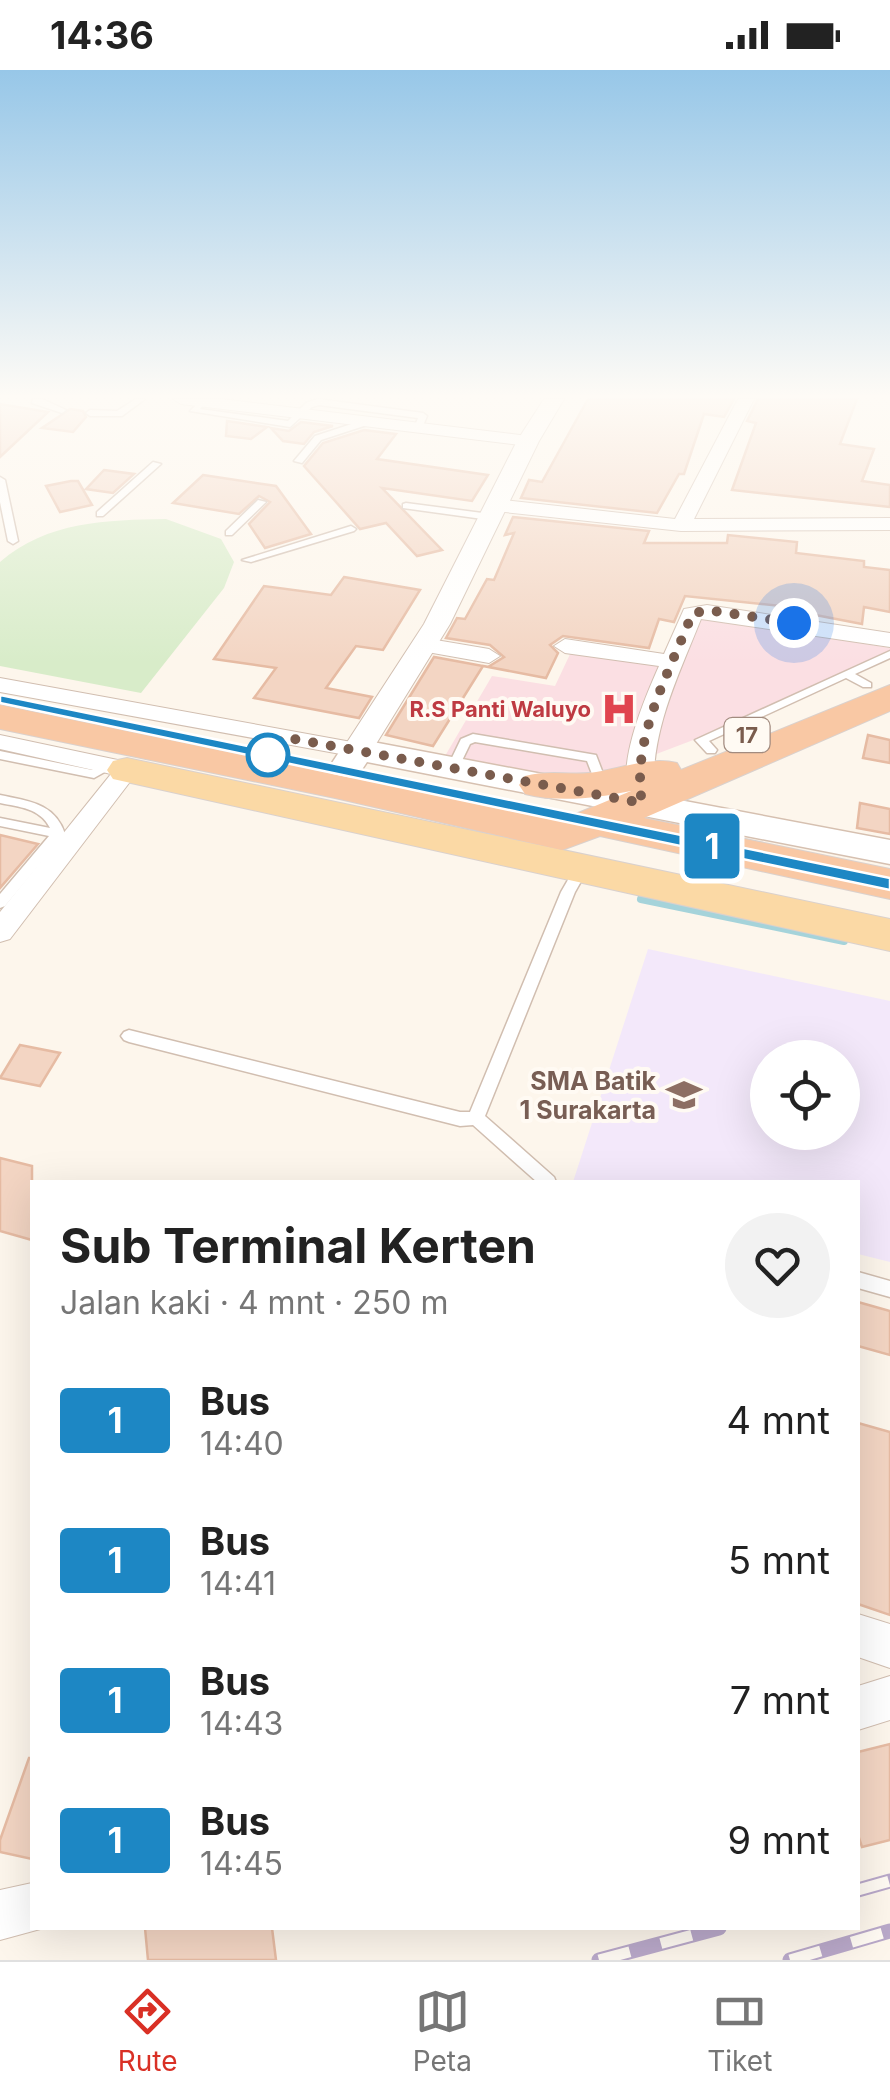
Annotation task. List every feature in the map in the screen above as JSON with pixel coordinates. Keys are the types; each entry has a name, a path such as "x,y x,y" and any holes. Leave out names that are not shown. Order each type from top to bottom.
{"highway":[{"name":"17","path":"725,754 842,692"},
{"name":"17","path":"596,806 725,754 842,692"},
{"path":"0,700 351,759 596,806 782,861 890,884"},
{"path":"0,717 127,769 596,806"},
{"path":"725,754 706,783 706,804 716,818 782,861"}],"main road":[{"path":"351,759 453,768 596,806 890,911"},
{"path":"127,769 716,818 890,852"},
{"path":"596,806 890,935"}],"street":[{"path":"0,685 351,759 424,646 504,487"},
{"path":"681,525 700,487"},
{"path":"492,511 681,525 890,524"},
{"path":"596,806 644,740 692,614 698,611 890,640"},
{"path":"424,646 488,656"},
{"path":"565,646 674,662"},
{"path":"0,742 127,769 0,932"},
{"path":"860,1637 890,1646"},
{"path":"860,1707 890,1698"},
{"path":"0,1914 30,1908"}],"lane":[{"path":"2,487 13,541"},
{"path":"100,514 130,487"},
{"path":"229,533 261,502"},
{"path":"406,506 492,511"},
{"path":"247,560 351,529"},
{"path":"453,768 465,742 473,738 592,758 596,806 568,892 476,1118"},
{"path":"0,754 94,774 127,769"},
{"path":"0,799 43,809 56,820 58,834 0,902"},
{"path":"0,822 58,834"},
{"path":"129,1036 460,1119 476,1118 546,1180"},
{"path":"860,1281 890,1289"}],"shaded area":[{"name":"R.S Panti Waluyo","path":"701,617 890,648 890,653 717,731 580,783 445,756 492,676 555,686 572,650 676,668"},
{"name":"SMA Batik 1 Surakarta","path":"648,949 890,1001 890,1262 860,1254 860,1180 574,1180"}],"green space":[{"path":"166,519 221,539 234,562 224,588 141,693 0,666 0,562 18,548 58,531 100,522"}],"building":[{"path":"47,487 82,487 92,505 60,512"},
{"path":"88,487 119,487 113,493"},
{"path":"190,487 277,487 311,534 265,548 249,524 270,502 259,496 239,514 173,503"},
{"path":"323,487 480,487 472,501 382,488 442,550 417,556 386,523 360,529"},
{"path":"526,487 672,487 657,513 521,498"},
{"path":"890,487 890,507 732,490"},
{"path":"513,517 649,531 644,543 727,543 728,535 797,542 796,553 864,561 864,567 890,570 890,612 864,607 862,624 800,612 801,608 685,596 674,622 659,619 649,648 563,636 550,645 558,653 546,678 488,667 504,657 490,645 446,638 457,618 465,619 487,579 494,580 514,533 505,535"},
{"path":"344,577 420,590 383,650 356,646 326,688 372,697 359,718 254,698 276,668 214,659 264,586 331,595"},
{"path":"434,657 483,666 433,746 386,735"},
{"path":"868,735 890,740 890,763 863,758"},
{"path":"860,803 890,809 890,834 857,828"},
{"path":"0,835 38,844 0,888"},
{"path":"20,1045 60,1053 40,1086 0,1078"},
{"path":"0,1158 32,1166 32,1180 30,1239 0,1231"},
{"path":"860,1303 890,1311 890,1355 860,1347"},
{"path":"860,1424 890,1432 890,1615 860,1605"},
{"path":"890,1744 890,1840 862,1847 860,1841 860,1752"},
{"path":"30,1758 30,1859 0,1852 0,1840"},
{"path":"145,1930 272,1930 276,1960 148,1960"}],"waterway":[{"path":"641,899 844,941"}],"railway":[{"path":"860,1889 890,1881"},
{"path":"599,1960 712,1930"},
{"path":"790,1960 890,1931"}],"bus line":[{"name":"1","path":"0,700 890,884"}],"place":[{"name":"R.S Panti Waluyo","path":"619,709"},
{"name":"SMA Batik 1 Surakarta","path":"684,1095"}],"route":[{"path":"268,755 283,737 642,803 638,762 692,614 707,610 794,623"}]}
